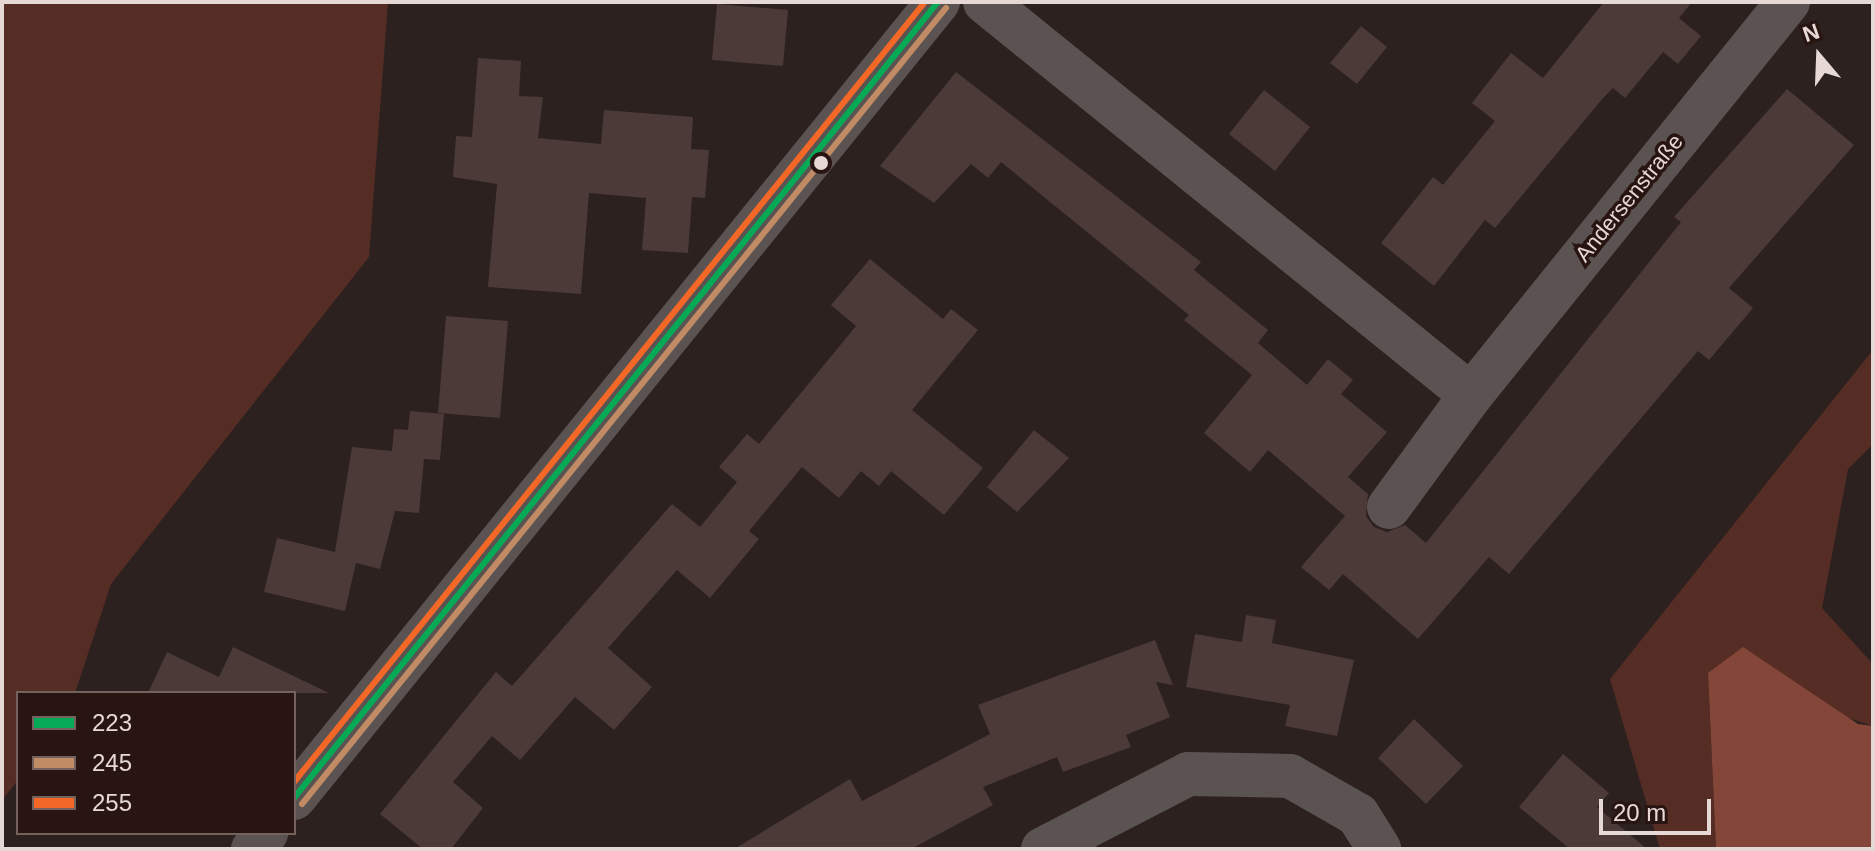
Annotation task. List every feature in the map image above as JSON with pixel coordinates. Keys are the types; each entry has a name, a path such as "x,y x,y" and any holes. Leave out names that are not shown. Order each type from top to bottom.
{"street":[{"path":"296,796 938,2"},
{"path":"985,2 1471,395"},
{"name":"Andersenstraße","path":"1389,507 1471,395 1788,2"},
{"path":"1043,849 1188,774 1290,776 1358,815 1379,849"}],"shaded area":[{"path":"2,2 388,2 369,257 111,584 76,691 16,691 16,782 2,800"},
{"path":"1873,350 1873,444 1848,469 1822,608 1873,664 1873,726 1708,673 1716,849 1660,849 1610,679"},
{"path":"1743,647 1858,724 1873,726 1873,849 1716,849 1708,673"}],"building":[{"path":"1604,2 1692,2 1679,18 1701,36 1678,64 1663,52 1625,98 1613,88 1495,228 1485,220 1434,286 1381,243 1433,177 1443,185 1495,121 1472,103 1511,53 1543,78"},
{"path":"717,4 788,10 783,66 712,60"},
{"path":"1361,26 1387,47 1357,84 1330,63"},
{"path":"478,58 521,61 519,96 543,97 538,138 601,144 604,110 693,117 691,149 709,150 705,198 692,197 688,253 642,250 646,198 589,193 581,294 488,287 497,184 453,177 456,136 472,137"},
{"path":"956,72 1201,262 1194,270 1268,330 1258,343 1307,385 1328,359 1353,380 1341,394 1387,432 1348,477 1368,494 1366,516 1374,527 1387,532 1405,525 1426,543 1681,222 1674,217 1787,89 1854,145 1729,288 1753,308 1709,360 1698,351 1509,574 1489,557 1418,639 1343,574 1329,590 1301,567 1345,516 1268,450 1250,472 1204,433 1252,375 1184,320 1189,315 1001,162 988,178 971,164 934,203 880,166"},
{"path":"1264,90 1310,127 1275,171 1229,134"},
{"path":"870,259 943,319 951,309 978,330 912,410 983,468 944,515 891,471 879,486 861,471 839,498 802,467 749,531 759,539 710,598 677,570 608,648 652,687 614,730 575,697 520,760 492,736 453,782 483,808 451,849 423,849 380,814 496,672 512,686 672,504 700,527 737,482 719,467 747,434 759,444 856,326 831,305"},
{"path":"446,316 508,321 500,418 438,413"},
{"path":"410,411 444,414 440,460 424,459 419,513 395,511 380,569 356,563 345,611 264,592 277,538 335,552 352,447 392,451 394,429 408,430"},
{"path":"1034,430 1069,458 1017,512 987,487"},
{"path":"1246,615 1276,620 1272,643 1354,660 1337,736 1285,726 1290,705 1186,687 1195,634 1242,642"},
{"path":"1155,640 1173,685 1156,682 1170,717 1126,735 1131,747 1063,772 1057,757 983,787 993,805 911,849 734,849 850,779 862,801 990,734 978,705"},
{"path":"233,647 329,693 149,691 167,652 219,677"},
{"path":"1414,719 1463,766 1426,804 1378,758"},
{"path":"1563,754 1609,793 1597,807 1647,849 1570,849 1519,807"}],"transit line":[{"name":"255","path":"296,780 925,2"},
{"name":"223","path":"296,796 938,2"},
{"name":"245","path":"302,804 946,8"}]}
